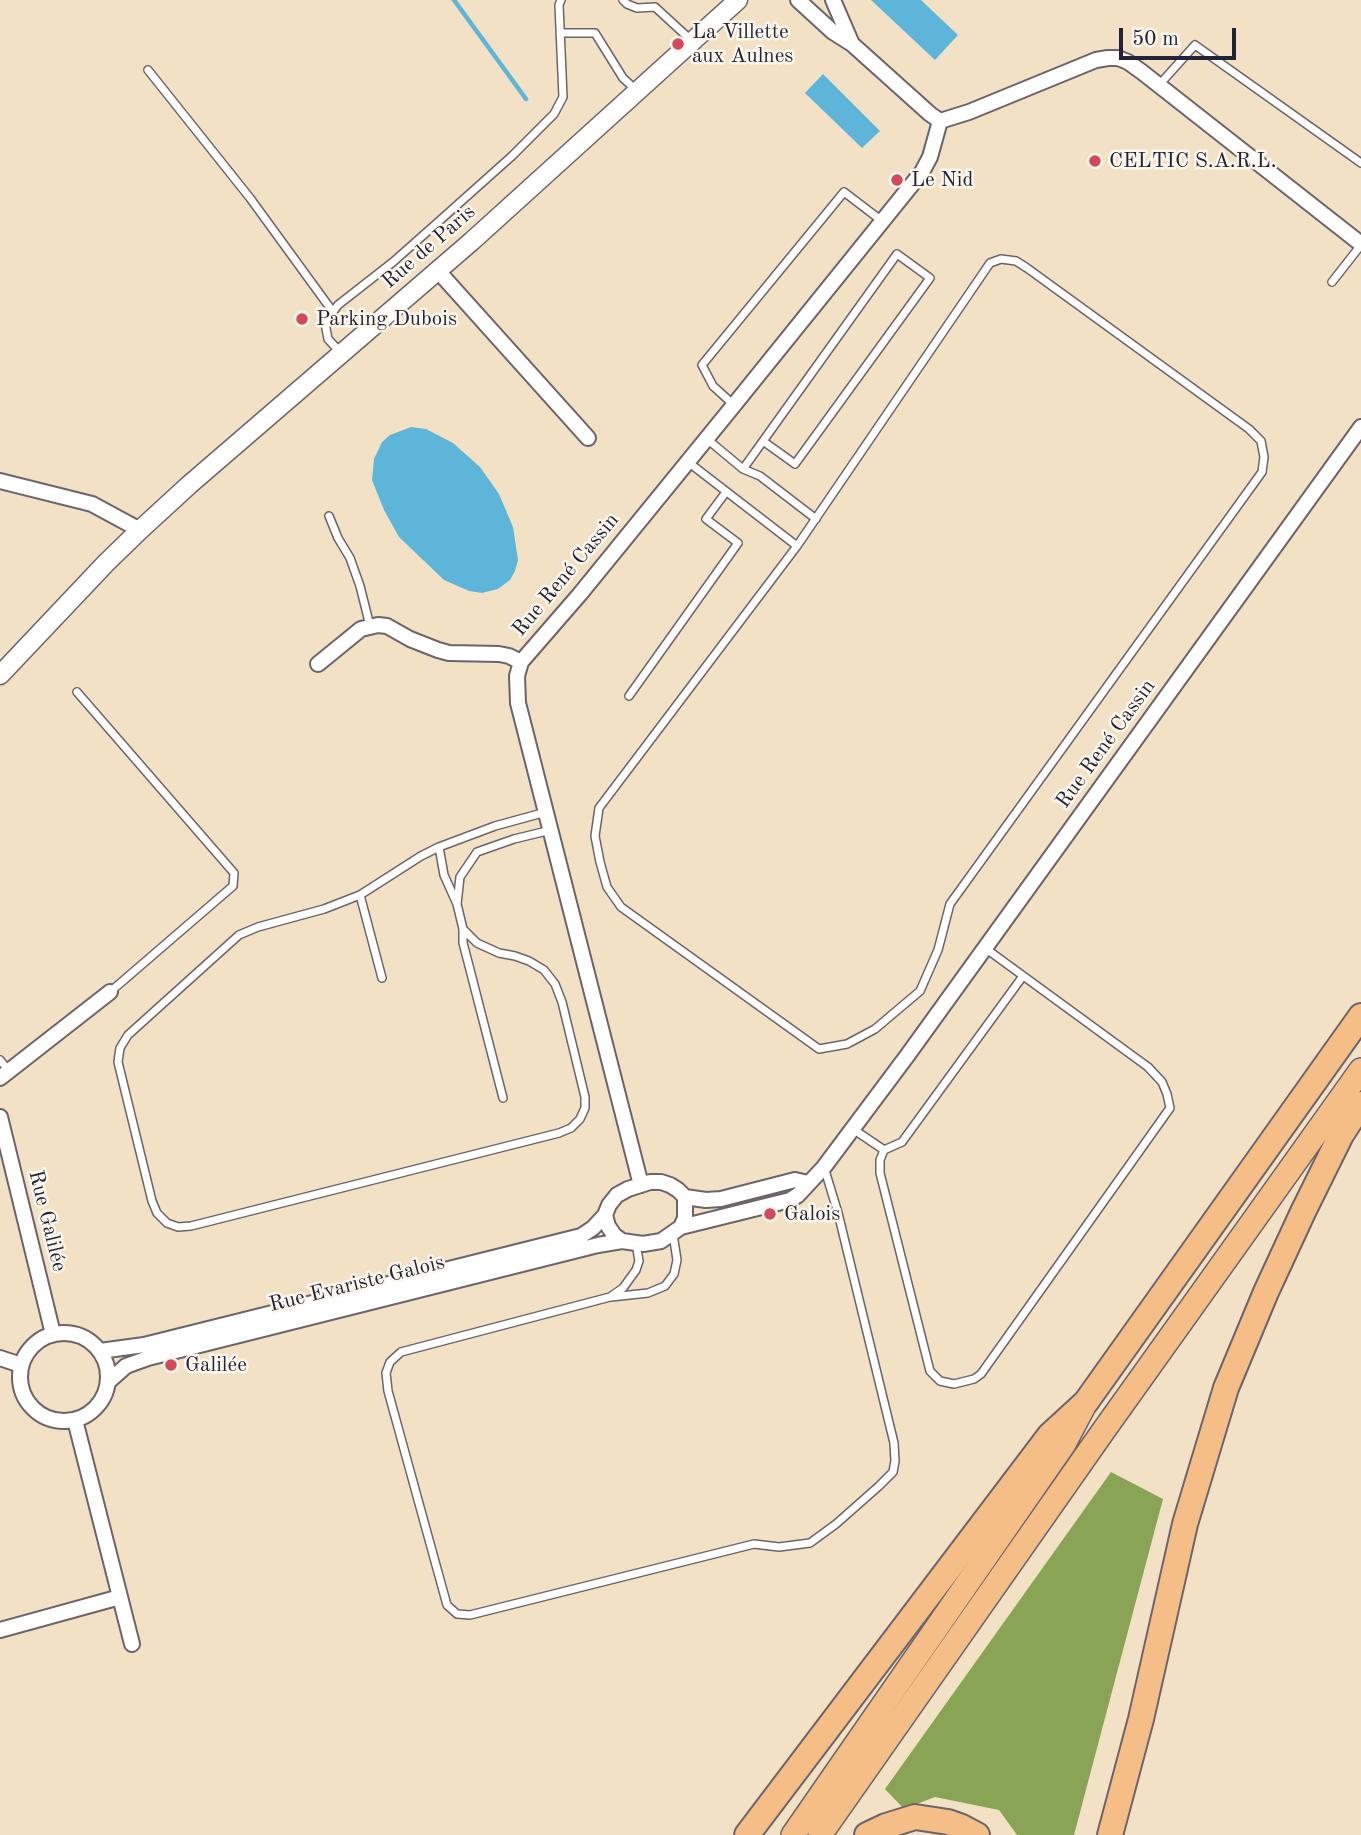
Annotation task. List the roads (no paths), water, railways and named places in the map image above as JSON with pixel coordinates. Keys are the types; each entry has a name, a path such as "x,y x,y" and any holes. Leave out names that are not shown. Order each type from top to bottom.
{"highway":[{"path":"793,1835 1064,1444 1086,1402 1361,1016"},
{"path":"820,1835 1361,1070"},
{"path":"1110,1835 1141,1718 1185,1524 1226,1388 1298,1223 1341,1135 1361,1104"},
{"path":"747,1835 1050,1435 1086,1402"},
{"path":"867,1835 915,1817 948,1822 977,1835"}],"street":[{"name":"Rue de Paris","path":"0,675 97,572 189,485 438,271 738,0"},
{"path":"798,0 940,121 969,112 1096,60 1118,58 1128,62 1361,244"},
{"path":"833,0 852,44"},
{"name":"Rue René Cassin","path":"641,1185 519,703 517,676 521,662 580,594 922,172 930,157 940,121"},
{"path":"438,271 588,439"},
{"name":"Rue René Cassin","path":"808,1183 853,1129 1361,427"},
{"path":"0,481 92,504 140,530"},
{"path":"318,664 361,629 370,626 387,626 410,639 449,653 499,654 521,662"},
{"path":"3,1070 110,992"},
{"name":"Rue Galilée","path":"0,1118 53,1334"},
{"path":"641,1185 662,1182 685,1197 706,1200 721,1199 795,1180 808,1183"},
{"name":"Rue Evariste Galois","path":"108,1381 126,1366 148,1358 598,1245 662,1241 677,1230 790,1200 808,1183"},
{"name":"Rue Evariste Galois","path":"100,1351 144,1345 580,1236 606,1215 609,1205 617,1195 641,1185"},
{"path":"677,1230 685,1218 685,1197"},
{"path":"606,1215 608,1226 614,1235 629,1242"},
{"path":"53,1334 79,1335 91,1341 100,1351 108,1371 108,1381 98,1406 88,1415 75,1420 49,1419 28,1403 22,1391 21,1365 33,1345 42,1338 53,1334"},
{"path":"0,1358 21,1365"},
{"path":"75,1420 132,1644"},
{"path":"0,1630 120,1597"}],"lane":[{"path":"341,354 328,339 325,323 338,305 393,262 494,173 554,114 563,97 559,5 561,0"},
{"path":"624,0 637,8 655,7 692,41"},
{"path":"560,33 595,33 623,78 637,92"},
{"path":"1159,85 1195,45 1361,163"},
{"path":"148,70 250,198 333,312"},
{"path":"734,405 713,386 702,365 844,191 882,221"},
{"path":"1332,282 1361,244"},
{"path":"743,469 897,254 930,278 795,464 763,442"},
{"path":"1001,259 1016,261 1027,268 1249,429 1261,441 1264,457 1262,472 950,904 939,950 920,991 875,1029 847,1044 819,1049 621,906 607,887 595,836 599,808 797,546 990,263 1001,259"},
{"path":"707,438 743,469 760,476 816,519"},
{"path":"687,461 797,546"},
{"path":"629,696 738,543 706,519 726,492"},
{"path":"329,516 350,558 370,626"},
{"path":"77,692 233,873 233,887 110,992"},
{"path":"463,929 477,943 499,953 529,961 544,970 555,984 586,1097 580,1119 571,1128 191,1226 178,1227 167,1223 157,1213 119,1072 120,1048 128,1035 239,935 360,895 439,847 495,826 546,812"},
{"path":"457,904 460,877 477,852 551,830"},
{"path":"439,847 444,875 457,904 463,929 463,943 503,1098"},
{"path":"360,895 382,978"},
{"path":"985,948 1148,1067 1162,1082 1170,1108 981,1374 974,1379 954,1384 940,1381 930,1371 880,1173 880,1160 884,1150 902,1142 1023,976"},
{"path":"853,1129 884,1150"},
{"path":"677,1230 674,1274 665,1286 648,1293 610,1297 401,1352 390,1362 386,1373 388,1391 447,1605 457,1614 470,1615 754,1544 779,1547 810,1543 836,1524 893,1472 894,1443 838,1213 824,1167"},
{"path":"610,1297 623,1288 636,1270 639,1261 629,1242"}],"water":[{"path":"871,0 921,0 958,35 935,60"},
{"path":"823,74 880,131 862,148 805,93"},
{"path":"411,427 426,429 453,443 480,467 499,494 513,527 518,560 510,580 498,589 482,593 469,591 444,580 399,537 384,510 372,480 374,459 382,442 390,435"}],"waterway":[{"path":"454,0 526,99"}],"place":[{"name":"La Villette aux Aulnes","path":"678,44"},
{"name":"CELTIC S.A.R.L.","path":"1095,161"},
{"name":"Le Nid","path":"897,180"},
{"name":"Parking Dubois","path":"302,319"},
{"name":"Galois","path":"770,1214"},
{"name":"Galilée","path":"171,1365"}]}
